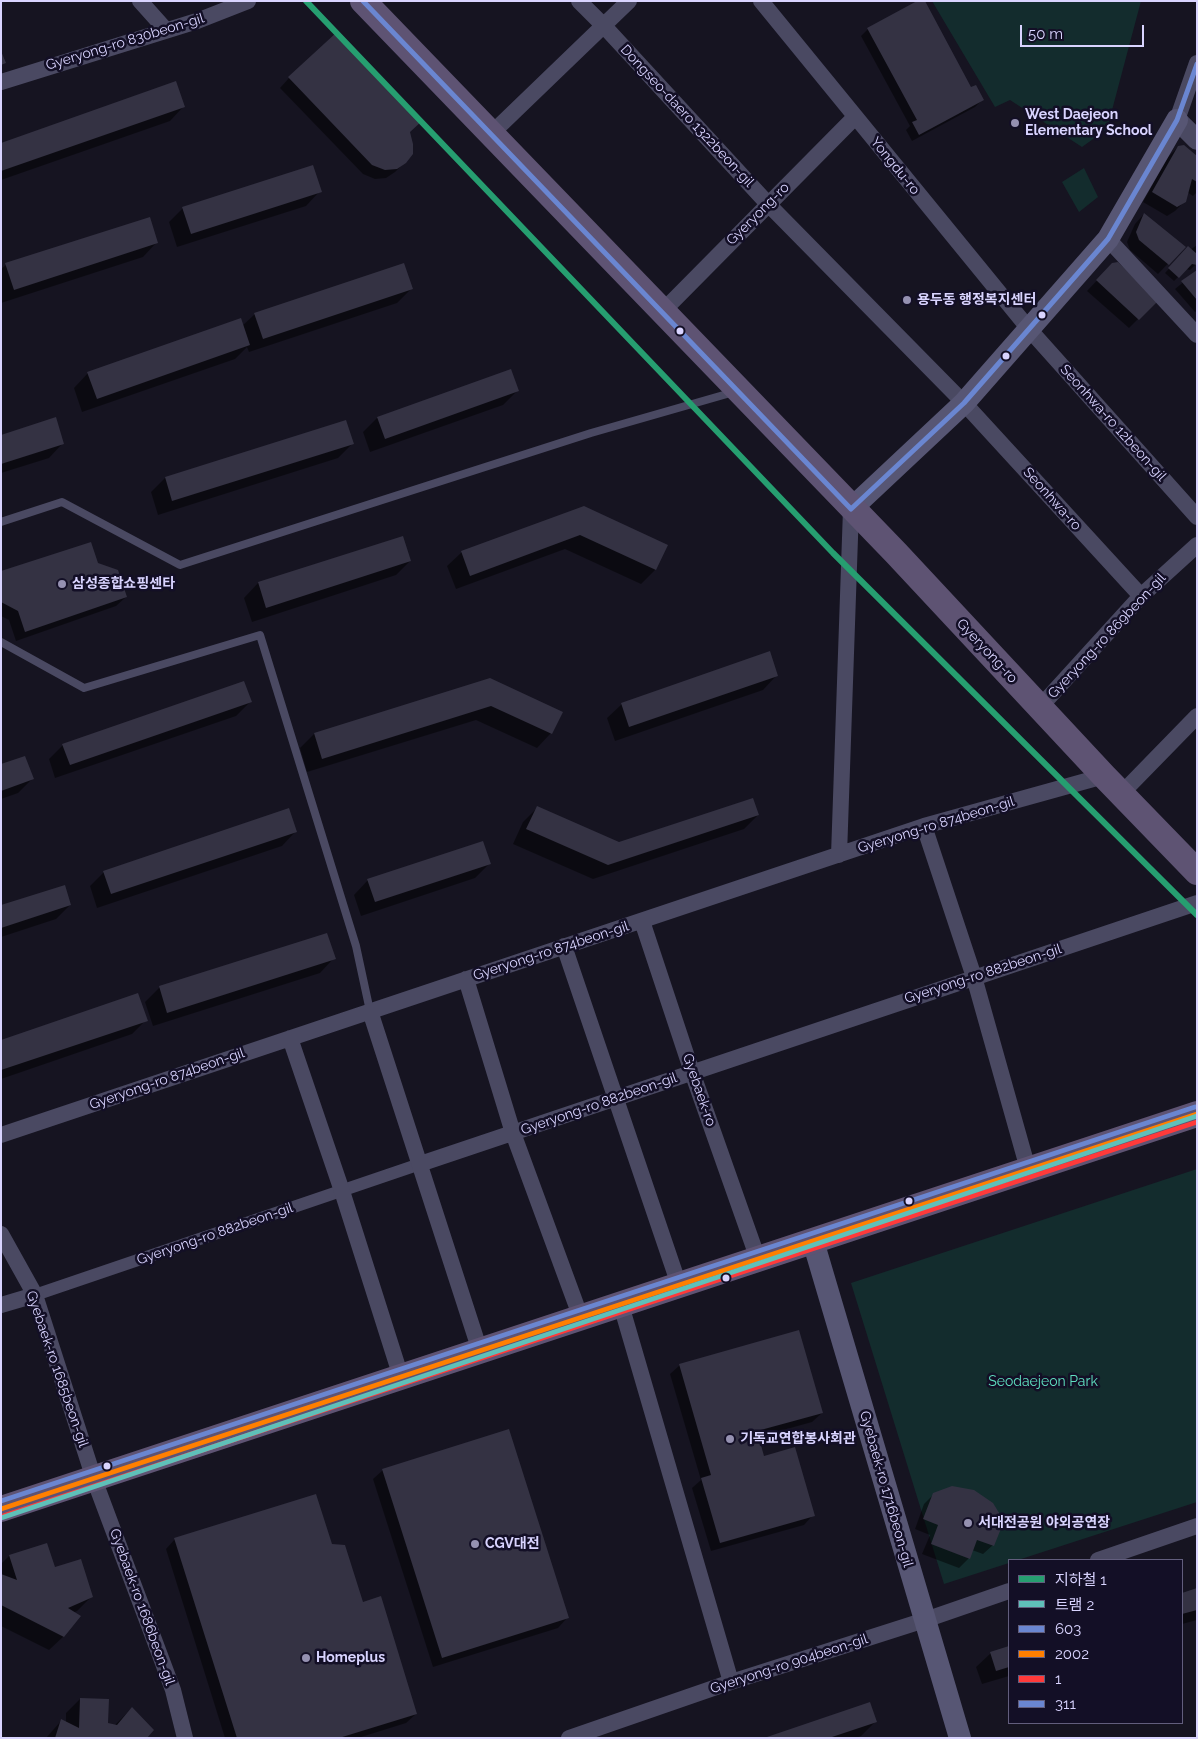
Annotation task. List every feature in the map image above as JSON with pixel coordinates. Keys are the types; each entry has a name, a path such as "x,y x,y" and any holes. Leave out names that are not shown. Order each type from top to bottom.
{"main road":[{"name":"Gyeryong-ro","path":"363,1 896,554 1112,785 1197,872"},
{"path":"851,509 964,403 1108,239 1177,120"},
{"path":"1,1509 1195,1114"},
{"name":"Gyebaek-ro 1716beon-gil","path":"813,1241 960,1738"}],"street":[{"path":"140,1 166,30"},
{"name":"Gyeryong-ro 830beon-gil","path":"1,82 166,30 248,1"},
{"name":"Dongseo-daero 1322beon-gil","path":"579,1 768,204 964,403"},
{"path":"491,134 630,1"},
{"name":"Yongdu-ro","path":"761,1 1029,329"},
{"path":"1197,62 1177,120 1197,140"},
{"name":"Gyeryong-ro","path":"662,312 855,117"},
{"path":"1108,239 1197,335"},
{"name":"Seonhwa-ro 12beon-gil","path":"1029,329 1197,517"},
{"name":"Seonhwa-ro","path":"964,403 1140,596"},
{"path":"839,855 851,509"},
{"name":"Gyeryong-ro 869beon-gil","path":"1040,707 1140,596 1197,545"},
{"path":"1112,785 1197,716"},
{"name":"Gyeryong-ro 874beon-gil","path":"1,1135 924,826 1112,785"},
{"path":"924,826 974,977 1028,1169"},
{"name":"Gyeryong-ro 882beon-gil","path":"1,1305 1197,903"},
{"name":"Gyebaek-ro","path":"642,921 692,1072 758,1259"},
{"path":"564,946 679,1285"},
{"path":"466,979 513,1133 581,1318"},
{"path":"370,1011 480,1351"},
{"path":"290,1038 342,1191 401,1377"},
{"name":"Gyebaek-ro 1685beon-gil","path":"1,1234 34,1295 94,1479"},
{"path":"621,1305 731,1682"},
{"name":"Gyebaek-ro 1686beon-gil","path":"94,1479 173,1690 186,1738"},
{"path":"1101,1559 1197,1526"},
{"name":"Gyeryong-ro 904beon-gil","path":"568,1738 731,1682 1008,1591"}],"lane":[{"path":"1,522 62,502 180,565 591,433 738,391"},
{"path":"1,642 84,688 260,634 356,946 370,1011"}],"green space":[{"path":"932,1 1141,1 1107,129 1082,147 1010,100 995,107"},
{"path":"1084,168 1098,197 1079,212 1062,182"},
{"name":"Seodaejeon Park","path":"1197,1169 1197,1502 1021,1559 1008,1559 1008,1563 944,1584 851,1283"}],"building":[{"path":"917,1 925,1 971,87 976,85 984,100 919,135 912,122 917,120 867,28"},
{"path":"337,32 422,121 410,132 413,154 406,163 397,169 385,170 372,165 288,77"},
{"path":"1,51 6,63 1,65"},
{"path":"176,81 185,107 1,171 1,143"},
{"path":"1184,145 1197,156 1197,182 1192,179 1186,202 1177,207 1152,192 1178,146"},
{"path":"313,165 322,192 191,234 182,207"},
{"path":"1144,213 1186,247 1169,265 1139,240 1136,232"},
{"path":"150,217 158,243 14,290 5,263"},
{"path":"1188,246 1197,254 1197,265 1192,264 1179,278 1168,268"},
{"path":"1118,262 1158,301 1139,320 1096,280 1112,263"},
{"path":"404,263 413,289 263,339 254,313"},
{"path":"1197,270 1197,300 1181,281"},
{"path":"241,318 250,345 97,399 87,372"},
{"path":"511,369 519,391 385,439 377,417"},
{"path":"56,417 64,444 1,464 1,435"},
{"path":"346,420 354,444 172,501 165,477"},
{"path":"584,506 668,545 656,570 580,535 470,576 461,551"},
{"path":"403,536 411,561 266,608 258,582"},
{"name":"삼성종합쇼핑센타","path":"91,542 98,563 118,570 127,597 25,632 18,611 1,602 1,571"},
{"path":"770,651 778,676 629,727 621,703"},
{"path":"490,678 563,712 552,734 491,706 322,759 314,733"},
{"path":"244,681 252,702 70,765 62,744"},
{"path":"25,756 34,779 1,791 1,764"},
{"path":"753,798 759,815 608,865 526,829 537,806 619,842"},
{"path":"289,808 297,832 111,894 103,871"},
{"path":"483,841 491,864 375,902 367,879"},
{"path":"65,885 71,905 1,928 1,905"},
{"path":"327,933 336,959 167,1013 159,986"},
{"path":"138,993 148,1021 1,1070 1,1040"},
{"name":"기독교연합봉사회관","path":"799,1330 823,1413 757,1431 764,1456 795,1447 815,1516 720,1543 701,1478 711,1475 679,1364"},
{"name":"CGV대전","path":"509,1429 569,1618 442,1658 382,1469"},
{"name":"서대전공원 야외공연장","path":"952,1486 974,1490 993,1503 1004,1521 994,1546 977,1540 970,1559 931,1544 938,1525 923,1519 933,1493"},
{"name":"Homeplus","path":"316,1494 332,1544 345,1545 363,1602 381,1596 417,1714 339,1738 237,1738 174,1538"},
{"path":"47,1543 55,1567 81,1559 93,1597 68,1608 81,1616 64,1637 1,1605 1,1574 17,1580 9,1555"},
{"path":"1197,1588 1197,1610 1183,1614 1183,1593"},
{"path":"1008,1646 1008,1667 996,1671 990,1652"},
{"path":"80,1698 109,1699 108,1723 117,1725 132,1707 154,1730 147,1738 55,1738 61,1719 79,1728"},
{"path":"870,1702 877,1722 829,1738 764,1738"}],"metro line":[{"name":"1","path":"306,1 833,553 1197,915"}],"tram line":[{"name":"2","path":"1,1518 1197,1116"}],"transit line":[{"name":"603","path":"363,1 851,509"},
{"name":"603","path":"851,509 964,403 1108,239 1177,120 1197,64"},
{"name":"311","path":"1,1501 1195,1107"},
{"name":"2002","path":"1,1509 1197,1114"},
{"name":"1","path":"3,1516 1197,1122"}],"place":[{"name":"West Daejeon Elementary School","path":"1015,123"},
{"name":"용두동 행정복지센터","path":"907,300"},
{"name":"삼성종합쇼핑센타","path":"62,584"},
{"name":"기독교연합봉사회관","path":"730,1439"},
{"name":"서대전공원 야외공연장","path":"968,1523"},
{"name":"CGV대전","path":"475,1544"},
{"name":"Homeplus","path":"306,1658"}]}
